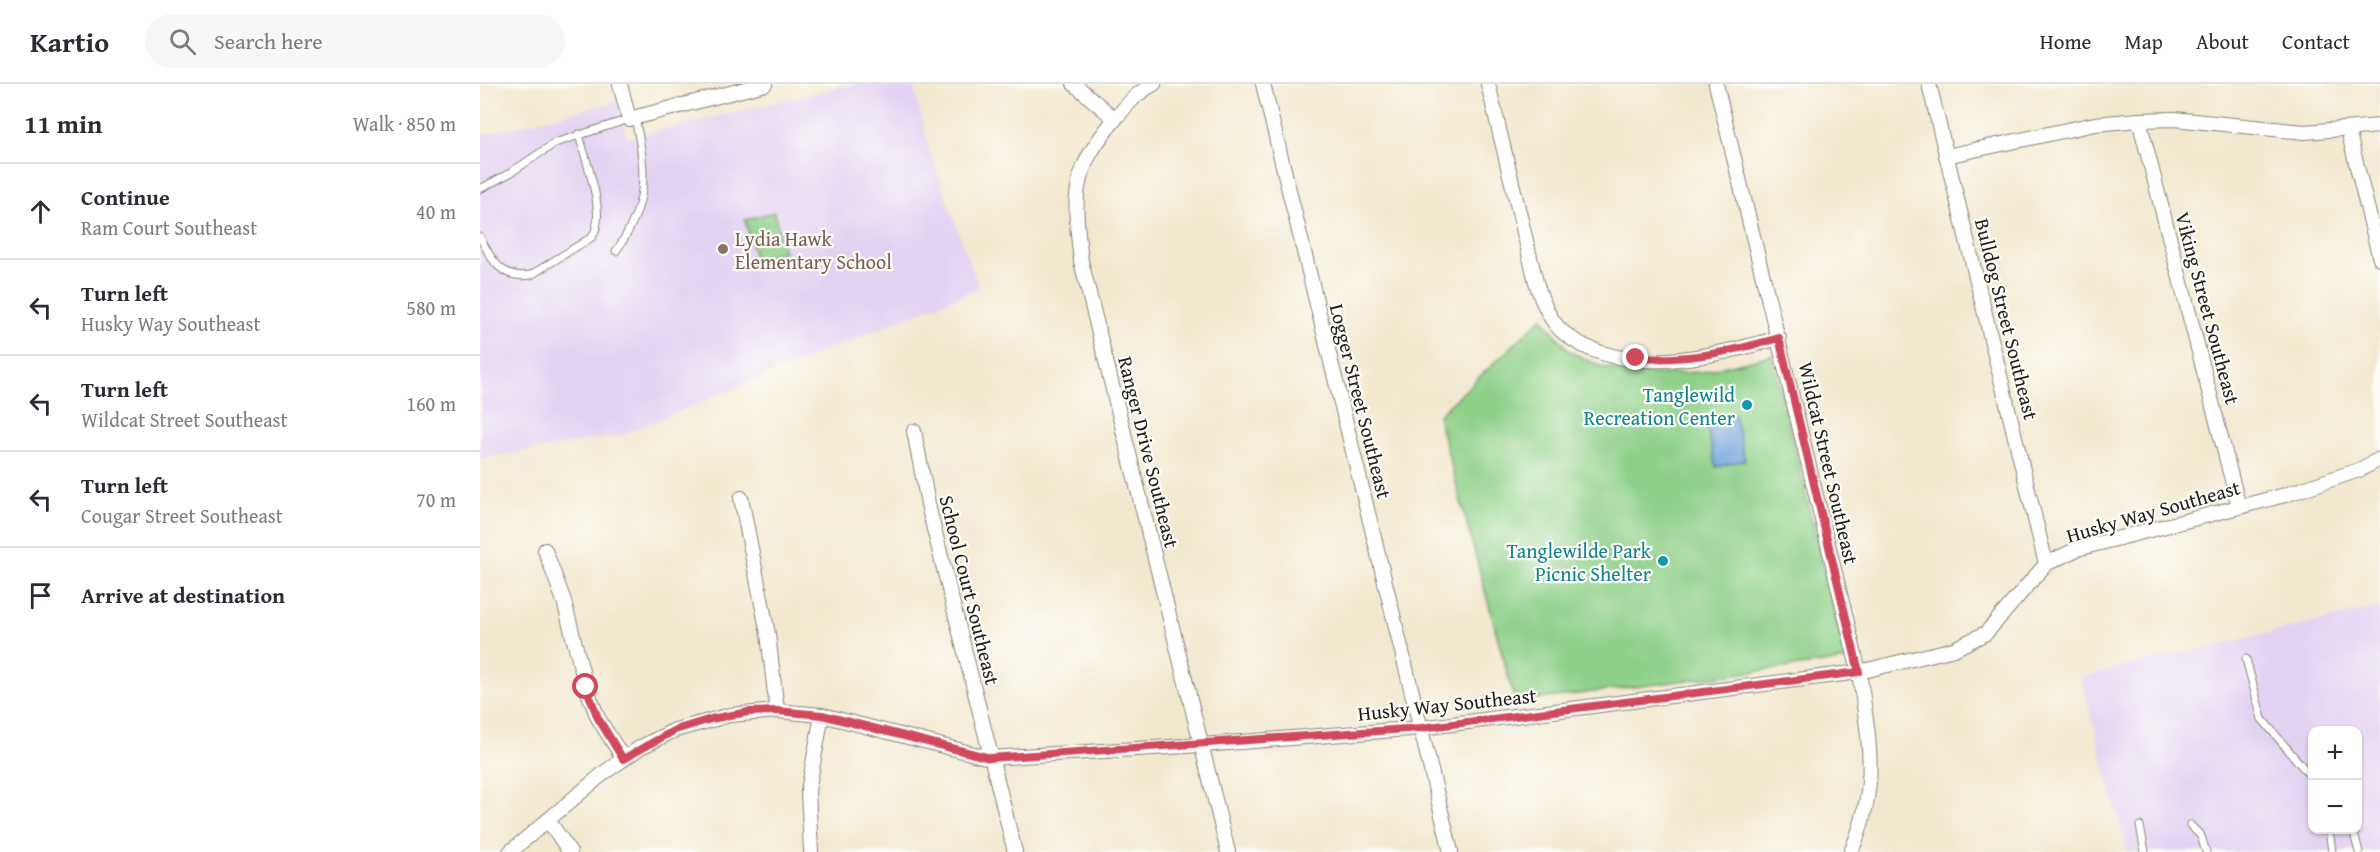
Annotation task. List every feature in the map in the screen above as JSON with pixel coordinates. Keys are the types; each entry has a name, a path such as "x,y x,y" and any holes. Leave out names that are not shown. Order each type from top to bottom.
{"street":[{"path":"620,84 632,118 765,84"},
{"path":"1074,84 1115,119"},
{"name":"Ranger Drive Southeast","path":"1154,84 1129,101 1090,149 1079,183 1076,220 1081,261 1228,852"},
{"name":"Logger Street Southeast","path":"1263,84 1451,852"},
{"path":"1488,84 1536,282 1543,303 1562,332 1594,353 1673,361 1735,350 1779,338"},
{"name":"Wildcat Street Southeast","path":"1716,84 1859,672 1872,758 1866,813 1851,852"},
{"name":"Bulldog Street Southeast","path":"1929,84 2046,564"},
{"path":"1946,156 2095,124 2139,120 2227,123 2285,131 2348,130 2380,126"},
{"name":"Viking Street Southeast","path":"2139,120 2239,507"},
{"path":"2348,130 2380,259"},
{"name":"School Court Southeast","path":"914,431 929,509 1015,852"},
{"name":"Husky Way Southeast","path":"510,852 623,759 658,738 693,724 730,715 777,711 822,715 990,758 1421,728 1859,672 1954,649 1975,640 1986,633 2046,564 2077,549 2323,484 2380,459"},
{"path":"741,498 768,634 777,711"},
{"path":"545,550 564,601 586,687 598,718 623,759"},
{"path":"811,852 808,791 822,715"},
{"path":"548,820 570,852"}],"lane":[{"path":"480,189 510,173 555,143 632,118 645,174 636,217 616,251"},
{"path":"480,237 499,268 520,277 531,275 592,237 598,229 599,213 579,134"},
{"path":"2246,659 2262,719 2308,772"},
{"path":"2190,825 2201,836 2206,852"},
{"path":"2139,826 2145,852"},
{"path":"2330,834 2332,852"},
{"path":"2354,834 2359,852"}],"shaded area":[{"name":"Lydia Hawk Elementary School","path":"853,84 913,84 930,152 979,288 622,435 480,459 480,135 619,101 627,138"},
{"path":"2380,607 2380,852 2127,852 2081,677"}],"green space":[{"path":"774,212 784,252 755,260 745,220"},
{"path":"1542,318 1569,351 1602,367 1657,374 1702,372 1772,355 1846,660 1515,702 1438,416"}],"water":[{"path":"1734,413 1745,460 1716,467 1705,419"}],"place":[{"name":"Lydia Hawk Elementary School","path":"723,249"},
{"name":"Tanglewild Recreation Center","path":"1747,405"},
{"name":"Tanglewilde Park Picnic Shelter","path":"1663,561"}],"route":[{"path":"586,687 598,718 623,759 658,738 693,724 748,712 777,711 805,712 842,719 990,758 1421,728 1859,672 1779,338 1744,348 1673,361 1636,358"}]}
